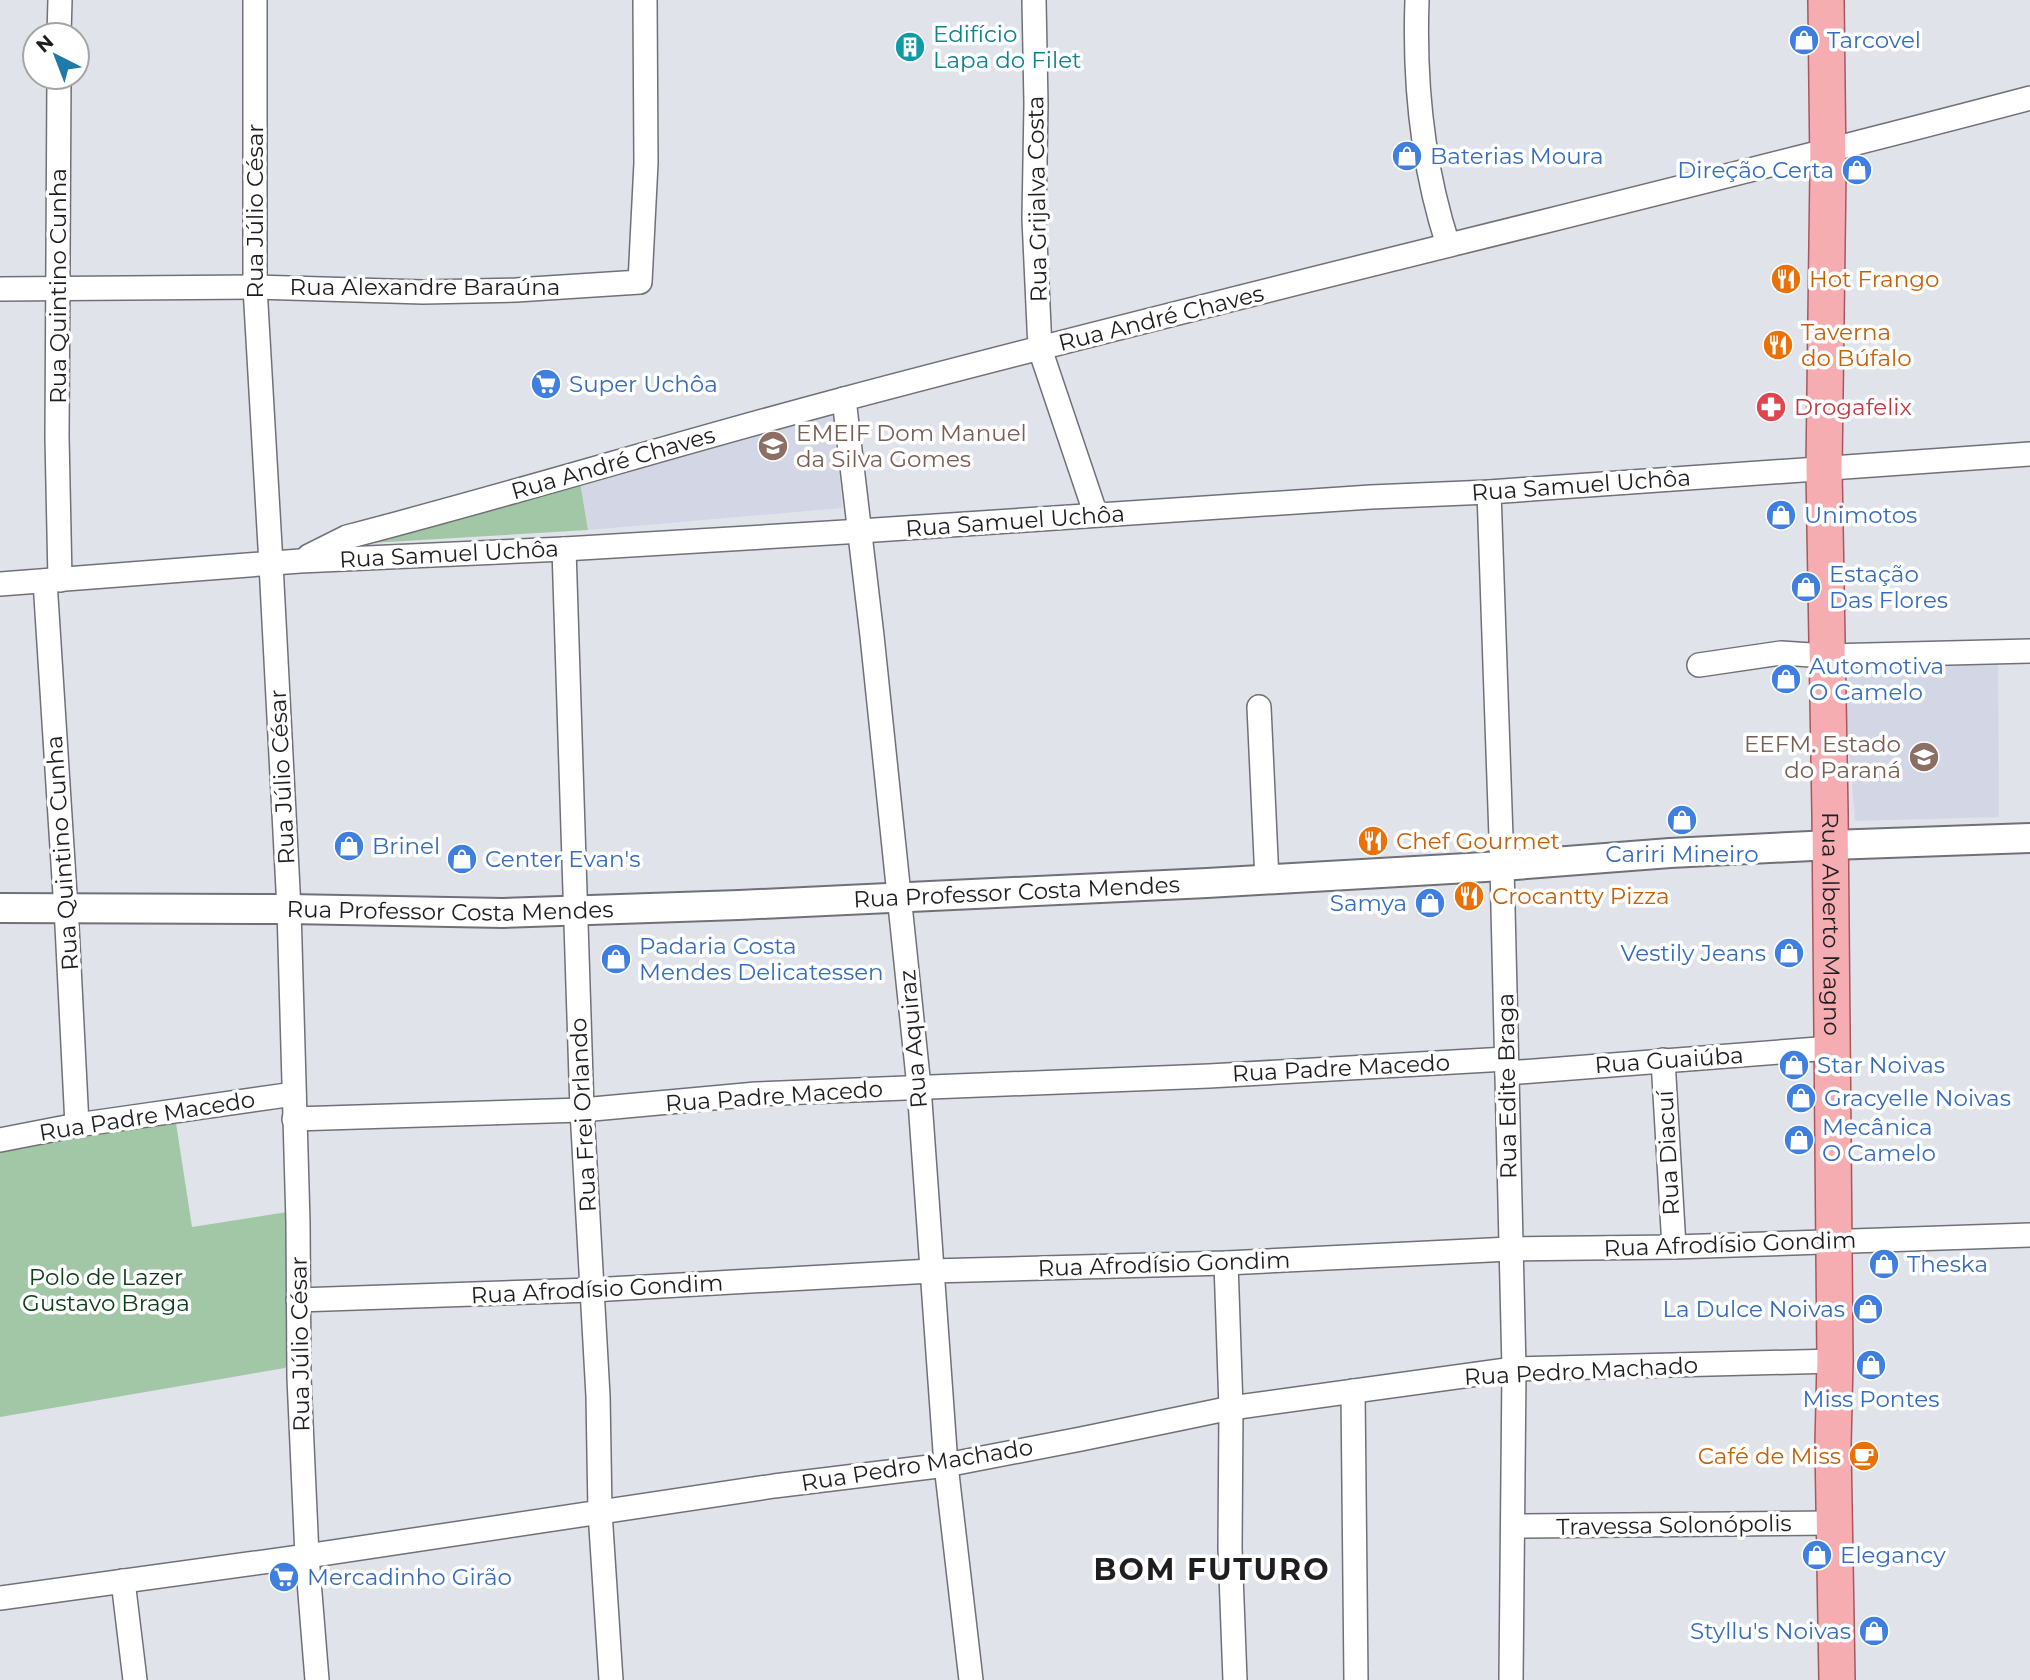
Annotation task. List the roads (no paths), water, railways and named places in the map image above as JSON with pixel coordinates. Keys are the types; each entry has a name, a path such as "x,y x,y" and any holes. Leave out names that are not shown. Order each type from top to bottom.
{"main road":[{"name":"Rua Alberto Magno","path":"1826,0 1828,151 1824,469 1835,1361 1833,1445 1838,1680"}],"street":[{"path":"59,21 60,0"},
{"name":"Rua Júlio César","path":"254,0 255,287 289,909 307,1556 317,1680"},
{"name":"Rua Alexandre Baraúna","path":"0,289 255,287 436,292 640,282 646,163 645,0"},
{"name":"Rua Grijalva Costa","path":"1034,0 1034,219 1040,349 1096,515"},
{"path":"1417,0 1417,87 1427,165 1448,244"},
{"name":"Rua Quintino Cunha","path":"59,91 57,437 53,580 77,1125"},
{"name":"Rua André Chaves","path":"300,561 347,537 844,399 1448,244 1828,151 2030,97"},
{"name":"Rua Aquiraz","path":"844,399 919,1087 946,1465 971,1680"},
{"name":"Rua Samuel Uchôa","path":"0,584 300,561 564,549 860,531 1489,492 2030,454"},
{"name":"Rua Edite Braga","path":"1489,492 1502,866 1514,1369 1511,1680"},
{"name":"Rua Frei Orlando","path":"564,549 582,1110 598,1396 600,1513 611,1680"},
{"path":"1699,665 1781,653 1828,656 2030,651"},
{"path":"1259,707 1267,880"},
{"name":"Rua Professor Costa Mendes","path":"0,908 503,913 1052,892 1502,866 1670,853 2030,838"},
{"name":"Rua Guaiúba","path":"1507,1066 1663,1060 1831,1048"},
{"name":"Rua Diacuí","path":"1663,1060 1674,1247"},
{"name":"Rua Padre Macedo","path":"294,1119 582,1110 756,1094 1507,1066"},
{"name":"Rua Padre Macedo","path":"0,1140 77,1125 294,1094"},
{"name":"Rua Afrodísio Gondim","path":"298,1300 592,1290 931,1271 1226,1263 1510,1248 1674,1247 2030,1235"},
{"path":"1226,1263 1231,1408 1230,1548 1235,1680"},
{"name":"Rua Pedro Machado","path":"0,1598 307,1556 774,1486 946,1465 1231,1408 1514,1369 1835,1361"},
{"path":"1353,1391 1356,1680"},
{"name":"Travessa Solonópolis","path":"1513,1527 1834,1523"},
{"path":"123,1581 135,1680"}],"place":[{"name":"Tarcovel","path":"1804,40"},
{"name":"Edifício Lapa do Filet","path":"910,47"},
{"name":"Baterias Moura","path":"1407,156"},
{"name":"Direção Certa","path":"1857,170"},
{"name":"Hot Frango","path":"1786,279"},
{"name":"Taverna do Búfalo","path":"1778,345"},
{"name":"Super Uchôa","path":"546,384"},
{"name":"Drogafelix","path":"1771,407"},
{"name":"EMEIF Dom Manuel da Silva Gomes","path":"773,446"},
{"name":"Unimotos","path":"1781,515"},
{"name":"Estação Das Flores","path":"1806,587"},
{"name":"Automotiva O Camelo","path":"1786,679"},
{"name":"EEFM. Estado do Paraná","path":"1924,757"},
{"name":"Cariri Mineiro","path":"1682,820"},
{"name":"Chef Gourmet","path":"1373,841"},
{"name":"Brinel","path":"349,846"},
{"name":"Center Evan's","path":"462,859"},
{"name":"Crocantty Pizza","path":"1469,896"},
{"name":"Samya","path":"1430,903"},
{"name":"Vestily Jeans","path":"1789,953"},
{"name":"Padaria Costa Mendes Delicatessen","path":"616,959"},
{"name":"Star Noivas","path":"1794,1065"},
{"name":"Gracyelle Noivas","path":"1801,1098"},
{"name":"Mecânica O Camelo","path":"1799,1140"},
{"name":"Theska","path":"1884,1264"},
{"name":"La Dulce Noivas","path":"1868,1309"},
{"name":"Miss Pontes","path":"1871,1365"},
{"name":"Café de Miss","path":"1864,1456"},
{"name":"Elegancy","path":"1817,1555"},
{"name":"Mercadinho Girão","path":"284,1577"},
{"name":"Styllu's Noivas","path":"1874,1631"}],"district":[{"name":"BOM FUTURO","path":"1212,1569"}],"park label":[{"name":"Polo de Lazer Gustavo Braga","path":"106,1290"}]}
